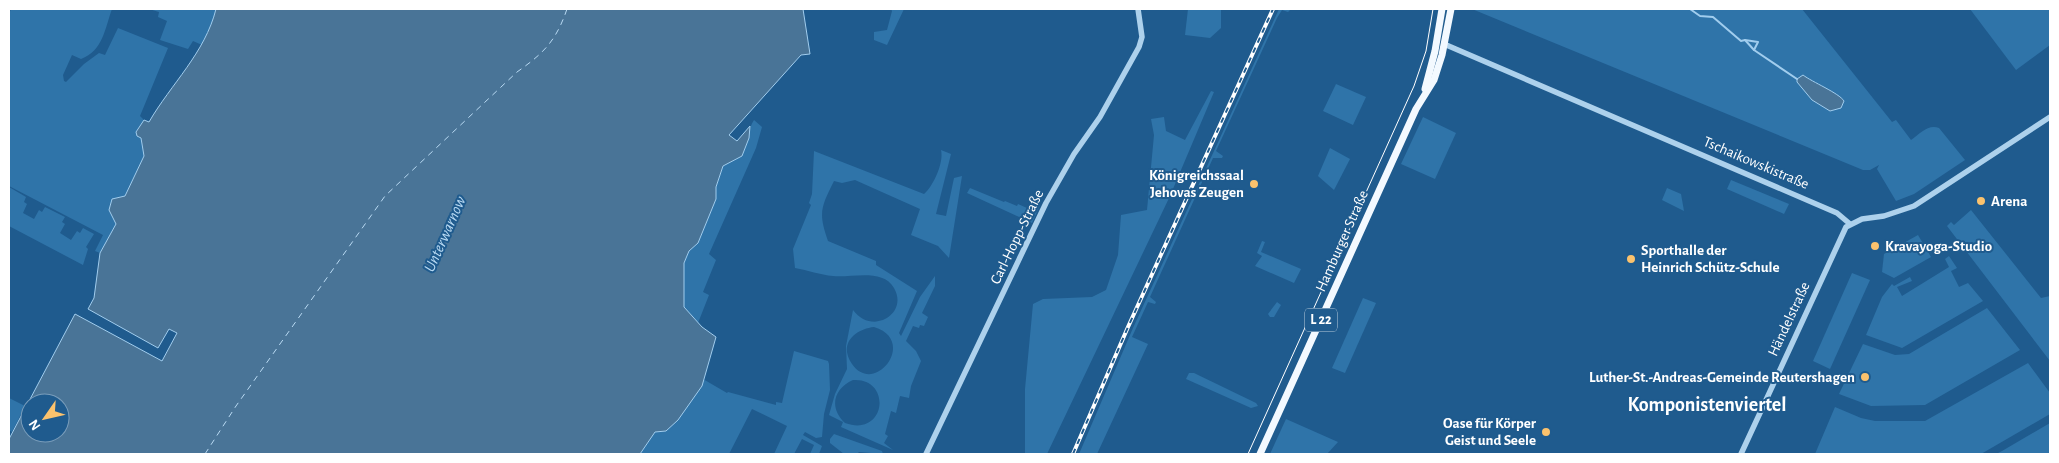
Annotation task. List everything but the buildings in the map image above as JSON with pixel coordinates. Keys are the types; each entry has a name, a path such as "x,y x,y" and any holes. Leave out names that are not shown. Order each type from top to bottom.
{"main road":[{"name":"Hamburger Straße","path":"1441,43 1442,9"},
{"name":"Hamburger Straße","path":"1260,454 1424,93 1434,80 1441,43 1451,9"}],"street":[{"name":"Carl-Hopp-Straße","path":"926,454 1046,203 1074,154 1100,117 1134,56 1142,37 1138,9"},
{"name":"Tschaikowskistraße","path":"1441,43 1837,213 1850,224"},
{"path":"1850,224 1862,219 1884,216 1914,206 2050,117"},
{"name":"Händelstraße","path":"1741,454 1843,231 1850,224"}],"shaded area":[{"path":"11,9 112,9 99,45 81,59 72,55 63,75 66,82 84,64 99,53 105,55 118,28 168,48 140,116 144,120 136,132 141,138 144,156 125,196 109,210 116,224 100,253 95,251 103,235 9,186 9,14"},
{"path":"149,9 216,9 210,31 202,45 193,41 188,49 160,40 167,21 158,17 159,12"},
{"path":"891,9 904,9 887,45 874,40 874,32 887,30"},
{"path":"1188,9 1221,9 1221,28 1210,38 1185,35"},
{"path":"1279,9 1290,10 1288,12 1282,10 1277,18 1216,151 1223,156 1222,158 1213,158 1150,297 1156,302 1155,304 1148,302 1132,337 1148,344 1097,454 1079,454 1133,328"},
{"path":"1472,9 1802,9 1892,122 1896,120 1911,140 1928,128 1939,128 1965,160 1914,194 1896,201 1877,169 1879,165 1870,170 1863,170"},
{"path":"1970,9 2050,9 2050,45 2016,70"},
{"path":"1336,84 1366,97 1353,125 1323,111"},
{"path":"1211,91 1214,92 1170,196 1047,454 1025,454 1025,389 1033,304 1043,299 1092,297 1106,290 1118,255 1121,215 1147,210 1154,135 1151,119 1164,117 1166,131 1185,140"},
{"path":"1423,117 1456,133 1435,179 1401,164"},
{"path":"754,120 762,127 756,148 709,254 716,260 703,292 709,295 698,323 684,307 684,263 689,251 698,243 716,199 716,187 723,166 742,156 750,127"},
{"path":"1330,148 1350,159 1334,190 1318,176"},
{"path":"941,150 951,154 936,214 946,216 954,178 962,176 949,258 938,246 911,235 920,209 855,180 842,183 834,181 822,210 828,241 876,261 876,265 917,291 899,333 901,336 920,297 935,276 935,286 922,313 928,317 924,326 920,325 919,328 913,326 906,341 916,351 921,361 911,386 909,398 900,396 896,413 891,411 885,434 888,436 884,443 893,450 841,427 843,422 829,415 835,394 847,369 846,346 853,310 861,318 870,321 886,318 893,313 897,306 894,288 889,282 875,276 823,275 795,268 793,249 811,205 809,203 812,194 814,151 924,194 937,173 942,155","holes":["874,327 887,334 892,343 892,353 888,363 881,370 871,374 861,372 852,364 847,350 848,344 855,334","853,380 866,382 874,388 879,396 879,406 876,415 869,422 859,425 845,423 835,405 837,394 841,388"]},
{"path":"1731,180 1789,204 1784,214 1727,189"},
{"path":"9,187 26,197 24,202 27,204 23,213 34,219 39,210 42,212 45,207 65,217 62,222 65,224 60,233 71,240 77,231 80,233 83,228 94,234 86,247 88,249 83,265 9,226"},
{"path":"970,188 1004,202 1017,206 1018,204 1027,208 1025,212 1029,214 1035,203 1040,205 1032,223 967,193"},
{"path":"1667,188 1681,194 1684,211 1662,200"},
{"path":"1971,210 2041,298 2050,296 2050,361 1947,226 1951,222 1954,225"},
{"path":"1918,235 1931,257 1894,278 1882,272 1884,254"},
{"path":"1262,241 1265,242 1261,252 1301,269 1294,283 1255,266 1262,256 1257,253"},
{"path":"1949,256 1957,268 1951,271 1959,287 1968,283 1983,301 1902,348 1866,335 1882,297 1892,284 1894,286 1910,277 1912,281 1897,287 1902,296 1949,267 1945,259"},
{"path":"1852,273 1870,280 1830,369 1813,361"},
{"path":"1363,298 1376,303 1345,373 1332,368"},
{"path":"1277,302 1281,305 1274,317 1270,317 1268,314"},
{"path":"1987,308 2020,350 1925,405 1871,406 1839,394 1863,344 1895,355 1909,354"},
{"path":"794,351 828,361 829,364 830,390 824,414 822,437 816,438 805,432 803,435 822,446 819,454 810,454 814,445 802,439 794,454 774,454 787,426 752,409 729,454 640,454 655,432 666,431 702,386 703,379 727,393 776,405 776,402 782,403"},
{"path":"2028,363 2050,393 2050,414 1981,454 1815,454 1835,407 1861,418 1875,421 1925,421"},
{"path":"1189,373 1194,373 1256,403 1258,406 1251,408 1186,379"},
{"path":"9,398 20,404 20,416 12,432 9,430"},
{"path":"1286,419 1338,442 1327,454 1270,454"},
{"path":"2050,423 2050,454 1996,454 2002,451"},
{"path":"834,434 882,451 883,454 859,452 857,454 844,454 830,443 830,439"}],"water":[{"name":"Unterwarnow","path":"216,9 803,9 810,54 801,55 729,135 737,141 750,126 749,138 742,156 723,166 716,187 716,199 698,243 689,251 684,263 684,307 702,327 716,337 702,386 678,420 666,431 655,432 640,454 9,454 9,439 20,418 20,443 70,443 70,393 33,393 75,314 162,361 177,333 169,329 158,348 88,309 94,298 100,253 116,224 109,210 112,199 125,196 144,156 141,138 137,136 136,132 144,120 149,122 204,40"},
{"path":"1803,75 1841,98 1844,101 1841,108 1830,111 1812,100 1797,82 1797,79"}],"waterway":[{"path":"1690,9 1700,16 1713,17 1741,41 1745,40 1754,50 1797,79"},
{"path":"1745,40 1758,42 1754,50"}],"ferry route":[{"path":"205,454 236,406 385,196 517,72 542,52 558,30 567,9"}],"tram line":[{"path":"1248,454 1414,86 1426,51 1433,9"}],"railway":[{"path":"1073,454 1128,327 1273,9"}],"place":[{"name":"Königreichssaal Jehovas Zeugen","path":"1254,184"},
{"name":"Arena","path":"1981,201"},
{"name":"Kravayoga-Studio","path":"1875,246"},
{"name":"Sporthalle der Heinrich Schütz-Schule","path":"1631,259"},
{"name":"Luther-St.-Andreas-Gemeinde Reutershagen","path":"1865,377"},
{"name":"Oase für Körper Geist und Seele","path":"1546,432"}],"district":[{"name":"Komponistenviertel","path":"1707,405"}]}
